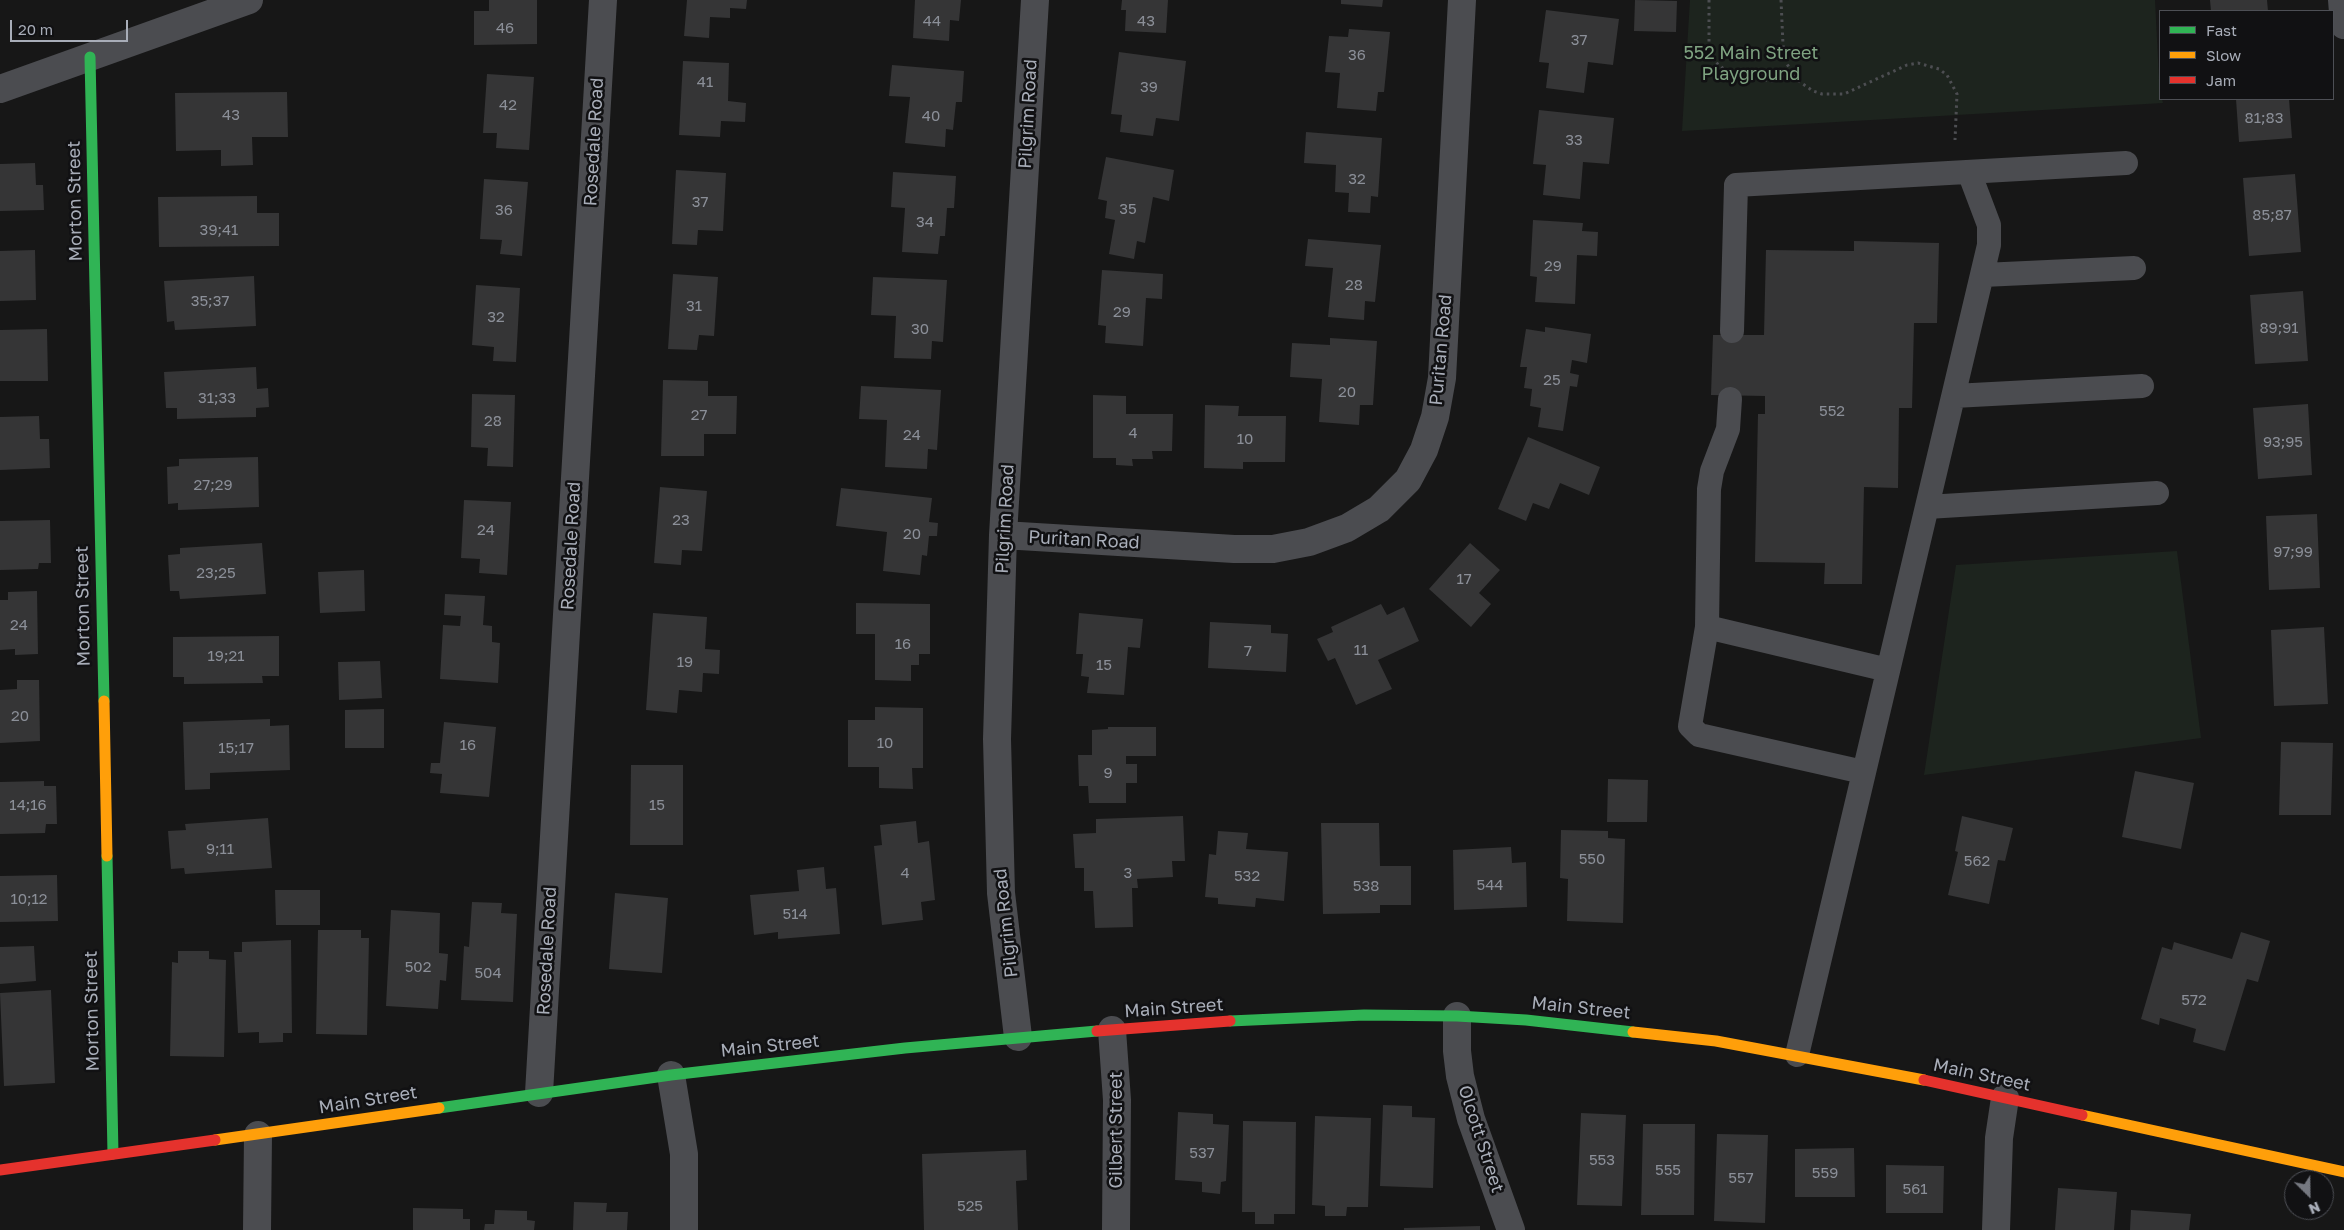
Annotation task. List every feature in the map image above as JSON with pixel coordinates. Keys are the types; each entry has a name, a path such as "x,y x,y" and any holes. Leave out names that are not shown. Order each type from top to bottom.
{"main road":[{"name":"Morton Street","path":"90,57 112,1154"},
{"name":"Main Street","path":"0,1170 258,1135 671,1075 1018,1037 1284,1017 1364,1015 1457,1016 1526,1020 1667,1034 1892,1072 2344,1172"}],"street":[{"path":"0,90 249,0"},
{"name":"Rosedale Road","path":"539,1093 603,0"},
{"name":"Pilgrim Road","path":"1018,1037 1001,893 998,821 998,643 1035,0"},
{"name":"Puritan Road","path":"1003,535 1234,549 1273,549 1309,542 1347,528 1380,509 1408,480 1424,450 1435,417 1442,378 1462,0"},
{"path":"2342,0 2344,25"},
{"name":"Olcott Street","path":"1457,1016 1457,1051 1460,1076 1471,1119 1511,1230"},
{"name":"Gilbert Street","path":"1112,1030 1117,1100 1116,1230"},
{"path":"671,1075 684,1154 684,1230"},
{"path":"1996,1230 1997,1161 2005,1098"},
{"path":"258,1135 258,1230"}],"lane":[{"path":"1732,331 1736,185 2126,163"},
{"path":"1797,1055 1983,275 1990,234 1989,224 1960,173"},
{"path":"1983,275 2134,268"},
{"path":"1954,396 2142,386"},
{"path":"1730,399 1728,428 1712,471 1709,489 1707,627 1690,716 1690,726 1695,733 1863,772"},
{"path":"1927,507 2157,493"},
{"path":"1707,627 1888,670"}],"path":[{"path":"1709,0 1709,48 1712,60 1725,70 1765,80 1774,81 1792,73"},
{"path":"1781,0 1787,64 1797,80 1813,90 1833,94 1855,90 1907,65 1918,63 1939,69 1947,75 1957,94 1960,173"}],"green space":[{"name":"552 Main Street Playground","path":"1690,0 2155,0 2159,100 2162,100 2163,103 1682,131"},
{"path":"2177,551 2201,738 1924,775 1956,565"}],"building":[{"path":"489,0 537,0 537,44 474,45 474,11 489,11"},
{"path":"687,0 747,0 746,9 730,8 730,18 710,17 709,38 684,36"},
{"path":"915,0 961,0 959,21 950,20 949,41 913,38"},
{"path":"1122,0 1168,0 1166,33 1125,31 1126,10 1121,10"},
{"path":"1341,0 1383,0 1382,7 1341,4"},
{"path":"1635,0 1677,1 1676,32 1634,31"},
{"path":"2210,0 2267,0 2268,10 2211,10"},
{"path":"1546,10 1619,19 1613,65 1588,62 1584,93 1546,88 1549,63 1539,62"},
{"path":"1349,29 1390,32 1384,92 1378,92 1376,111 1337,108 1340,73 1325,72 1329,36 1348,37"},
{"path":"1119,52 1186,61 1179,121 1156,118 1153,136 1120,132 1122,115 1111,114"},
{"path":"683,61 729,63 728,101 746,103 745,122 721,121 720,137 679,135"},
{"path":"892,65 964,71 962,102 956,102 953,130 946,129 945,147 905,143 910,97 889,96"},
{"path":"487,74 534,77 529,150 496,148 497,133 483,133"},
{"path":"287,92 288,137 252,137 253,165 221,166 221,150 176,151 175,93"},
{"path":"2236,100 2289,100 2292,138 2239,142"},
{"path":"1539,110 1614,118 1609,164 1583,162 1580,199 1543,195 1546,165 1533,164"},
{"path":"1306,132 1382,138 1378,197 1371,196 1370,213 1348,212 1349,193 1335,192 1336,165 1304,163"},
{"path":"1106,157 1174,170 1169,201 1153,197 1145,243 1137,241 1134,259 1109,254 1115,220 1105,218 1107,201 1098,199"},
{"path":"35,163 36,185 43,185 44,210 0,211 0,164"},
{"path":"676,170 726,173 723,231 698,230 697,245 672,244"},
{"path":"893,172 956,176 954,208 947,208 945,236 940,236 938,254 902,252 905,208 891,207"},
{"path":"2295,174 2301,252 2249,256 2243,178"},
{"path":"484,179 528,182 522,256 500,254 502,240 480,239"},
{"path":"257,196 257,213 279,213 279,246 159,247 158,197"},
{"path":"1533,220 1583,223 1582,231 1598,232 1597,256 1577,255 1575,304 1535,302 1537,277 1530,276"},
{"path":"1308,239 1381,245 1375,302 1365,301 1364,320 1328,317 1333,268 1305,266"},
{"path":"1854,241 1939,243 1937,323 1914,323 1912,408 1899,408 1898,488 1864,487 1862,584 1824,584 1825,563 1755,562 1758,414 1765,414 1765,396 1711,395 1713,335 1764,335 1766,250 1854,251"},
{"path":"35,250 36,300 0,301 0,251"},
{"path":"1102,270 1163,274 1162,299 1146,298 1143,346 1105,343 1106,326 1098,325"},
{"path":"673,274 718,277 714,336 699,335 697,350 668,349"},
{"path":"254,276 256,326 175,330 174,321 167,322 164,281"},
{"path":"873,277 947,280 943,342 932,341 931,359 894,358 896,316 871,315"},
{"path":"476,285 520,288 516,362 493,361 494,347 472,345"},
{"path":"2303,291 2308,361 2255,364 2250,295"},
{"path":"1545,327 1591,334 1587,363 1572,360 1570,373 1579,375 1577,387 1570,386 1563,431 1538,427 1541,408 1530,406 1532,389 1524,388 1527,367 1520,367 1526,329 1545,332"},
{"path":"47,329 48,381 0,381 0,330"},
{"path":"1330,338 1377,341 1373,405 1360,405 1359,425 1319,422 1322,379 1290,377 1292,343 1330,345"},
{"path":"256,367 257,389 268,388 269,407 256,408 256,417 177,419 177,408 166,408 164,372"},
{"path":"663,380 708,381 708,396 737,396 736,434 704,434 704,456 661,456"},
{"path":"861,386 941,390 937,450 928,449 927,469 885,467 887,420 859,419"},
{"path":"472,394 515,395 513,467 487,466 488,448 471,447"},
{"path":"1093,395 1126,396 1126,414 1173,414 1172,451 1152,451 1153,459 1132,459 1133,466 1116,465 1116,458 1093,458"},
{"path":"2308,404 2312,475 2258,479 2253,408"},
{"path":"1205,405 1239,406 1238,416 1286,416 1285,462 1243,462 1243,469 1204,468"},
{"path":"39,416 40,439 49,439 50,468 0,470 0,417"},
{"path":"1528,437 1600,467 1589,495 1560,483 1549,509 1533,503 1526,521 1498,509"},
{"path":"258,457 259,507 178,510 178,503 168,504 167,467 179,466 179,459"},
{"path":"660,487 707,491 702,551 682,550 681,565 654,563"},
{"path":"841,488 932,498 929,522 938,523 937,536 929,536 927,556 922,555 920,575 883,571 887,532 836,526"},
{"path":"464,500 511,502 507,575 479,573 480,559 461,558"},
{"path":"2317,514 2320,588 2269,590 2266,516"},
{"path":"50,520 51,563 39,563 38,569 0,570 0,521"},
{"path":"262,543 266,594 180,599 179,591 170,591 168,555 180,554 180,548"},
{"path":"1470,543 1500,570 1479,593 1491,604 1471,627 1429,589"},
{"path":"364,570 365,611 320,613 318,572"},
{"path":"37,591 38,654 15,655 15,649 0,650 0,600 8,600 8,592"},
{"path":"445,594 485,596 483,625 492,626 492,642 500,643 498,683 440,679 443,625 460,626 461,616 444,615"},
{"path":"856,603 930,604 930,654 919,654 919,665 911,665 911,681 875,680 875,634 856,634"},
{"path":"1381,604 1387,615 1404,607 1419,641 1378,660 1392,689 1356,705 1335,658 1328,661 1317,639 1333,632 1331,627"},
{"path":"653,613 707,617 705,649 720,650 719,674 703,673 702,692 679,690 677,713 646,710"},
{"path":"1079,613 1143,619 1140,648 1128,647 1124,695 1087,693 1089,677 1081,676 1083,654 1076,654"},
{"path":"1210,622 1271,625 1271,633 1288,634 1286,672 1208,668"},
{"path":"2324,627 2328,704 2274,706 2271,630"},
{"path":"279,636 279,676 262,676 263,683 184,684 184,677 173,677 173,637"},
{"path":"380,661 382,698 339,700 338,662"},
{"path":"17,680 39,680 40,741 0,743 0,690 17,689"},
{"path":"875,707 923,708 923,768 912,768 913,789 879,788 879,767 848,767 848,720 875,720"},
{"path":"384,709 384,748 345,748 345,710"},
{"path":"270,719 270,726 289,725 290,770 210,773 210,789 185,790 183,722"},
{"path":"444,722 496,727 489,797 440,793 442,774 430,773 431,763 440,763"},
{"path":"1108,727 1156,727 1156,756 1126,756 1126,764 1137,764 1137,783 1126,783 1126,803 1089,803 1088,786 1079,786 1078,755 1092,755 1092,730 1108,729"},
{"path":"2281,742 2333,743 2331,815 2279,815"},
{"path":"631,765 683,765 683,845 630,845"},
{"path":"2135,771 2194,783 2181,849 2122,837"},
{"path":"1608,779 1648,780 1647,822 1607,822"},
{"path":"44,781 44,786 56,786 57,824 46,824 45,833 0,834 0,782"},
{"path":"1183,816 1185,861 1172,861 1173,877 1137,879 1138,888 1132,888 1133,927 1095,928 1093,891 1084,891 1084,868 1075,868 1073,834 1096,833 1096,819"},
{"path":"1962,816 2013,828 2005,861 1998,860 1989,904 1948,895 1958,852 1955,851"},
{"path":"268,818 272,868 185,874 184,868 171,869 168,831 186,830 185,824"},
{"path":"916,821 918,843 929,841 935,900 921,902 923,920 882,925 874,846 882,845 880,825"},
{"path":"1321,823 1379,823 1380,866 1411,866 1411,905 1380,905 1380,913 1323,914"},
{"path":"1561,830 1608,831 1608,838 1625,839 1623,923 1567,921 1568,879 1560,878"},
{"path":"1218,831 1248,833 1246,849 1288,852 1284,901 1256,898 1255,907 1218,904 1218,898 1205,897 1209,854 1216,855"},
{"path":"1511,847 1512,863 1526,862 1527,907 1454,910 1453,850"},
{"path":"824,867 826,889 836,888 840,934 778,939 778,932 754,935 750,895 799,891 797,870"},
{"path":"57,875 58,921 0,922 0,876"},
{"path":"275,890 320,890 320,925 276,925"},
{"path":"615,893 668,898 662,973 609,969"},
{"path":"472,902 502,903 501,913 517,914 513,1002 461,1000 464,946 469,947"},
{"path":"391,910 440,913 439,953 448,954 446,981 440,980 438,1009 386,1006"},
{"path":"318,930 361,930 361,938 369,938 367,1035 316,1034"},
{"path":"2241,932 2270,941 2258,982 2247,979 2225,1051 2193,1042 2196,1029 2160,1018 2159,1025 2141,1019 2162,947 2172,950 2174,942 2232,959"},
{"path":"291,940 292,1033 283,1033 283,1042 259,1043 259,1032 238,1033 234,952 242,952 242,942"},
{"path":"34,946 36,981 0,984 0,947"},
{"path":"178,951 209,951 209,959 226,960 224,1057 170,1056 172,962 178,963"},
{"path":"51,990 55,1083 4,1086 0,993"},
{"path":"1383,1105 1412,1106 1412,1117 1435,1118 1433,1188 1380,1186"},
{"path":"1178,1112 1213,1114 1213,1124 1229,1125 1226,1181 1221,1182 1220,1194 1202,1192 1202,1182 1175,1180"},
{"path":"1581,1113 1626,1115 1622,1206 1577,1205"},
{"path":"1315,1116 1371,1118 1368,1207 1347,1207 1346,1216 1325,1216 1325,1206 1312,1205"},
{"path":"1243,1121 1296,1122 1295,1214 1274,1214 1274,1224 1255,1224 1255,1212 1242,1212"},
{"path":"1643,1124 1695,1124 1694,1215 1641,1215"},
{"path":"1717,1134 1768,1135 1765,1223 1714,1221"},
{"path":"1854,1148 1855,1197 1795,1197 1795,1149"},
{"path":"1026,1150 1027,1180 1016,1181 1018,1230 924,1230 922,1154"},
{"path":"1886,1165 1944,1166 1943,1213 1886,1213"},
{"path":"2058,1188 2117,1192 2114,1230 2055,1230"},
{"path":"574,1202 607,1203 606,1212 628,1212 627,1230 573,1230"},
{"path":"413,1208 463,1209 463,1219 470,1219 470,1230 413,1230"},
{"path":"495,1210 527,1211 527,1220 535,1221 534,1230 484,1230 485,1224 494,1224"},
{"path":"2131,1210 2191,1214 2189,1230 2130,1230"},
{"path":"1480,1226 1480,1230 1404,1230 1404,1228"}],"traffic: fast":[{"path":"90,57 104,701"},
{"path":"107,856 113,1154"},
{"path":"1230,1021 1364,1015 1457,1016 1526,1020 1633,1032"},
{"path":"439,1108 671,1075 905,1048 1097,1031"}],"traffic: slow":[{"path":"104,701 107,856"},
{"path":"1633,1032 1716,1041 1924,1080"},
{"path":"215,1140 439,1108"},
{"path":"2082,1115 2344,1172"}],"traffic: jam":[{"path":"1097,1031 1230,1021"},
{"path":"1924,1080 2082,1115"},
{"path":"0,1170 215,1140"}]}
